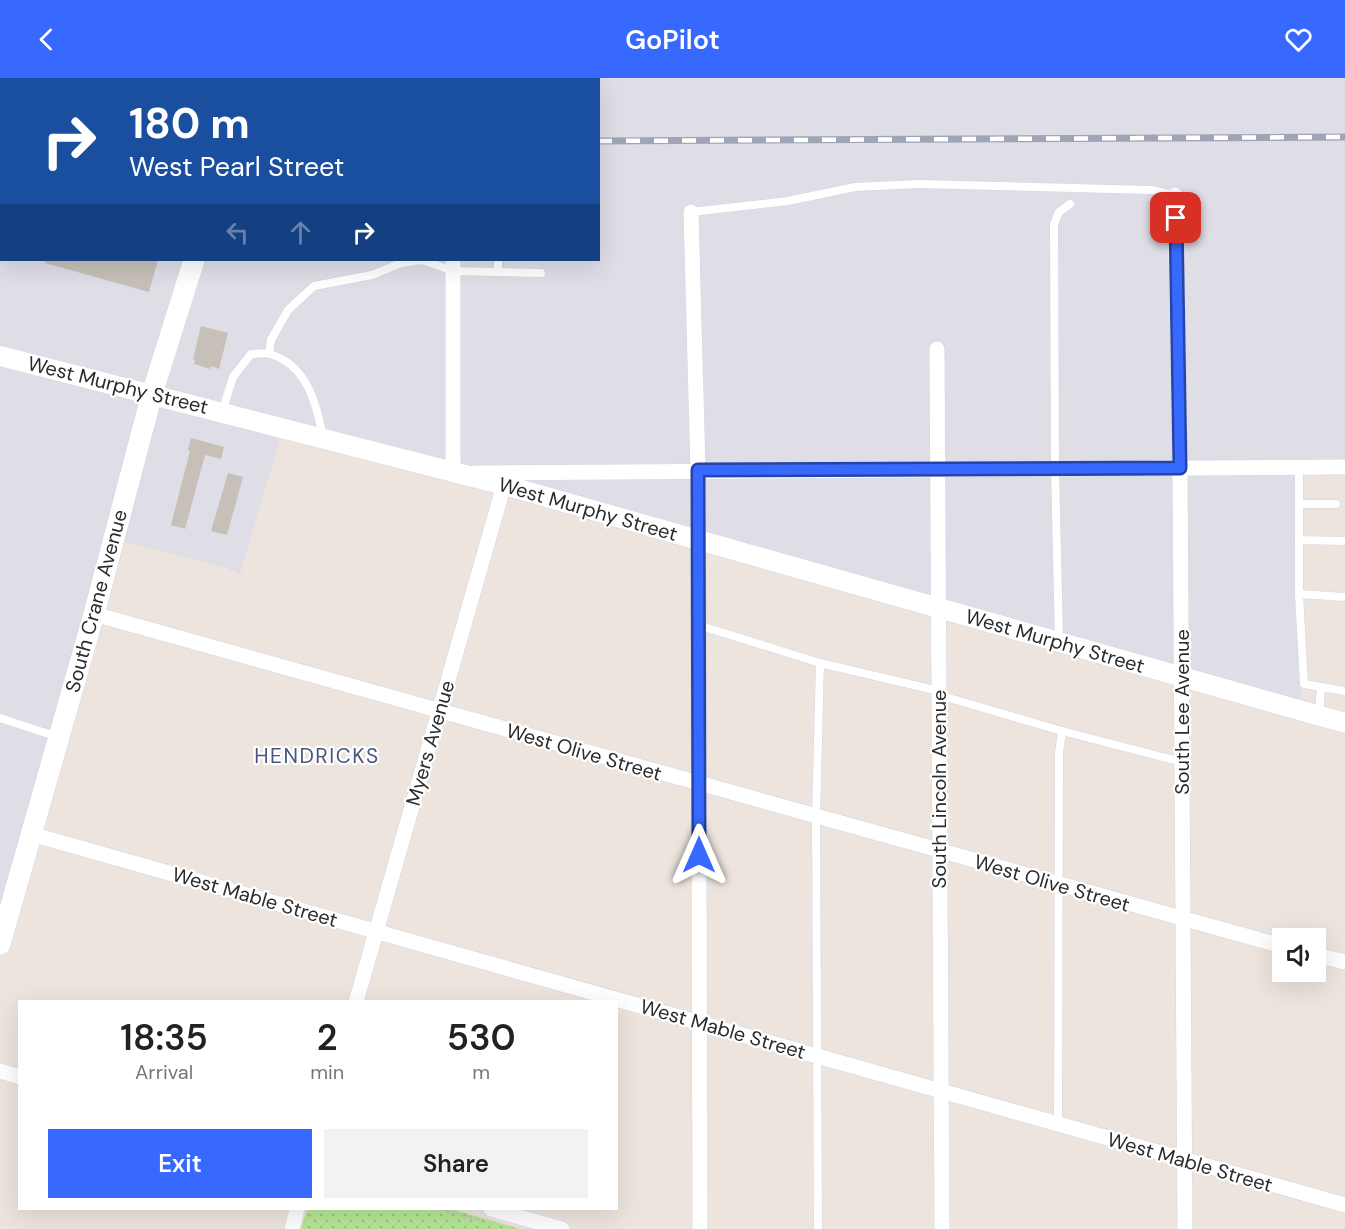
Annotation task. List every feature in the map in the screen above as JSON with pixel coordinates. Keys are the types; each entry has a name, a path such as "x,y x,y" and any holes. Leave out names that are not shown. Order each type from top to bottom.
{"main road":[{"name":"South Crane Avenue","path":"0,944 94,614 152,394 194,261"}],"street":[{"name":"South Lee Avenue","path":"1175,195 1180,468 1185,1229"},
{"path":"691,212 698,470 700,1229"},
{"path":"453,265 456,472 1345,467"},
{"name":"South Lincoln Avenue","path":"937,349 942,1229"},
{"name":"West Murphy Street","path":"0,356 504,485 1345,723"},
{"name":"Myers Avenue","path":"357,1000 504,485"},
{"name":"West Olive Street","path":"94,614 1272,943"},
{"name":"West Mable Street","path":"31,834 1345,1205"},
{"path":"1326,957 1345,962"},
{"path":"0,1071 18,1076"},
{"path":"292,1229 297,1210"},
{"path":"490,1216 562,1229"}],"lane":[{"path":"691,212 789,201 855,187 919,184 1151,190 1175,195"},
{"path":"1059,642 1055,469 1054,224 1059,212 1070,204"},
{"path":"269,353 271,340 288,310 314,286 372,275 400,263 415,261"},
{"path":"428,261 498,272 541,273"},
{"path":"498,261 498,272"},
{"path":"222,412 233,377 251,354 269,353 296,368 315,400 323,438"},
{"path":"1299,468 1299,594 1304,684 1345,691"},
{"path":"1299,504 1336,504"},
{"path":"1299,540 1345,541"},
{"path":"1299,594 1345,597"},
{"path":"698,625 820,663 939,693 1062,732 1182,762"},
{"path":"819,1229 816,817 820,663"},
{"path":"1319,716 1321,687"},
{"path":"0,718 59,737"},
{"path":"1058,1124 1059,753 1062,732"}],"path":[{"path":"446,1210 490,1216"}],"shaded area":[{"path":"600,78 1345,78 1345,467 1300,468 1301,711 283,429 240,574 223,567 117,540 12,908 0,904 0,261 600,261"}],"green space":[{"path":"307,1210 454,1210 520,1229 301,1229"}],"building":[{"path":"46,261 158,261 149,292 45,263"},
{"path":"201,326 228,333 219,369 194,364 193,359"},
{"path":"191,438 224,447 221,459 205,455 185,529 171,525 190,451 188,450"},
{"path":"228,473 243,477 227,535 211,531"}],"railway":[{"path":"600,141 1345,137"}],"district":[{"name":"HENDRICKS","path":"317,756"}],"route":[{"path":"699,855 698,470 1180,468 1176,218"}]}
